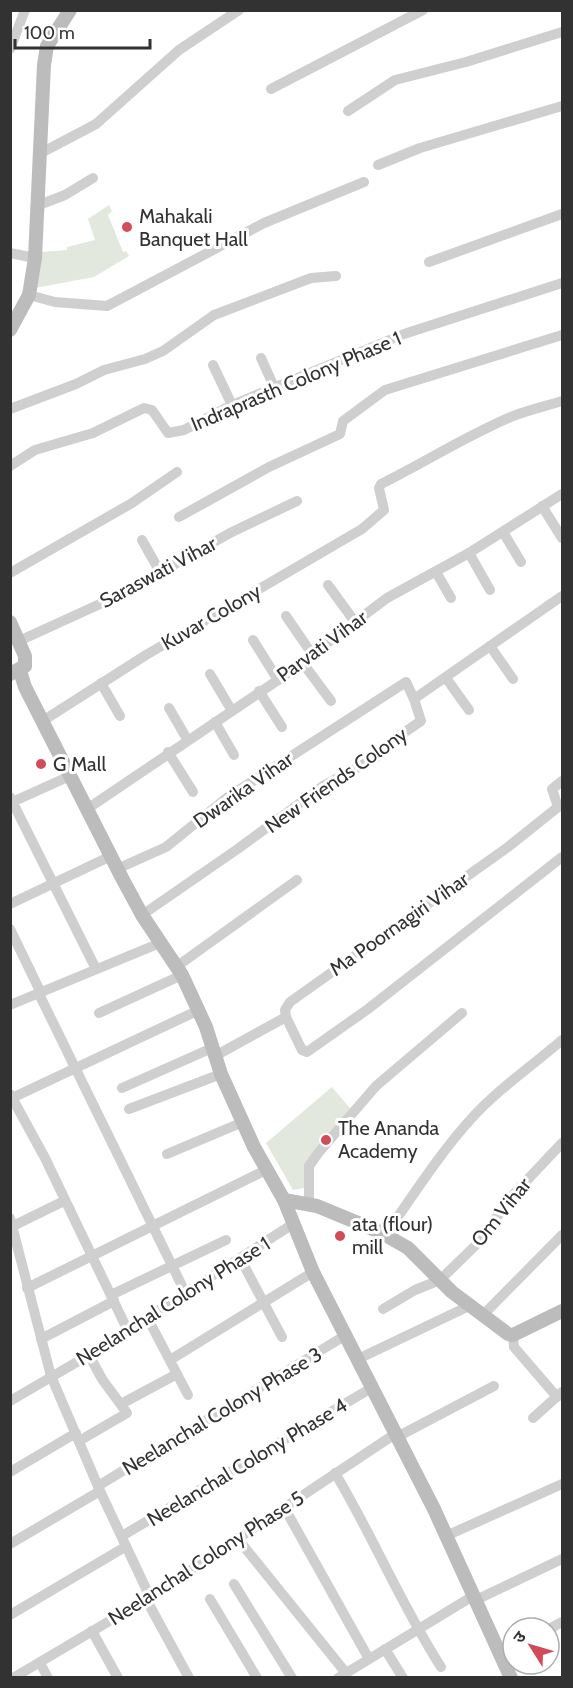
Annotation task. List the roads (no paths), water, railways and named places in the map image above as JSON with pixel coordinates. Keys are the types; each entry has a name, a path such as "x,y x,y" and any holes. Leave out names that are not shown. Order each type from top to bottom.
{"street":[{"path":"10,49 14,31 26,10"},
{"path":"10,330 29,295 35,258 45,56 56,29 70,10"},
{"path":"41,153 96,123 179,50 239,10"},
{"path":"271,89 423,10"},
{"path":"348,111 395,80 466,62 562,32"},
{"path":"378,165 420,148 562,106"},
{"path":"39,205 65,195 93,178"},
{"path":"29,295 55,302 107,306 264,224 364,182"},
{"path":"429,262 562,214"},
{"path":"10,253 35,258"},
{"path":"10,409 76,384 104,370 145,359 163,351 214,315 311,278 336,276"},
{"name":"Indraprasth Colony Phase 1","path":"10,466 35,450 93,434 144,408 152,410 168,433 184,430 232,405 404,334 562,283"},
{"path":"179,516 269,467 340,434 343,421 385,390 562,335"},
{"path":"261,358 275,389"},
{"path":"213,366 232,405"},
{"name":"Kuvar Colony","path":"42,722 101,683 382,514 381,484 516,415 562,401"},
{"path":"10,573 132,503 177,472"},
{"name":"Parvati Vihar","path":"87,809 187,739 278,680 387,598 469,553 562,494"},
{"name":"Saraswati Vihar","path":"19,641 124,593 297,501"},
{"path":"543,506 562,538"},
{"path":"503,532 521,562"},
{"path":"142,540 160,572"},
{"path":"469,553 490,590"},
{"path":"436,572 451,598"},
{"path":"328,585 355,622"},
{"name":"New Friends Colony","path":"142,915 240,848 323,786 375,758 396,738 421,721 414,699 562,596"},
{"path":"285,616 312,654"},
{"path":"10,622 25,656 25,666 15,673 25,687 142,915 179,971 199,1010 221,1074 266,1170 284,1200 313,1272 373,1387 474,1598 501,1642"},
{"path":"252,640 278,680"},
{"path":"490,646 513,679"},
{"path":"302,662 331,701"},
{"path":"210,674 232,711"},
{"path":"446,678 469,710"},
{"name":"Dwarika Vihar","path":"117,869 166,847 228,797 368,709 406,682 414,699"},
{"path":"101,683 120,716"},
{"path":"259,691 282,727"},
{"path":"169,708 187,739"},
{"path":"214,722 234,755"},
{"path":"168,752 193,792"},
{"path":"70,776 11,800 96,969"},
{"name":"Ma Poornagiri Vihar","path":"122,1088 213,1052 286,1017 285,1010 290,1002 508,847 558,807 552,789 562,781"},
{"path":"10,904 111,855"},
{"path":"286,1017 302,1050 307,1052 368,1009 562,857"},
{"path":"99,1013 179,971 297,880"},
{"path":"10,929 74,1067 185,1292"},
{"path":"10,1005 160,943"},
{"path":"127,1329 11,1096 199,1010"},
{"path":"309,1204 309,1166 319,1152 376,1086 462,1013"},
{"path":"385,1235 448,1145 472,1118 521,1072 562,1040"},
{"path":"129,1109 221,1074"},
{"path":"167,1154 243,1122"},
{"name":"Om Vihar","path":"440,1280 477,1244 513,1195 562,1143"},
{"path":"27,1288 266,1170"},
{"path":"284,1200 309,1204 385,1235 408,1248 469,1306 513,1335"},
{"path":"64,1201 12,1222 27,1288 51,1376 148,1598 189,1677"},
{"name":"Neelanchal Colony Phase 1","path":"10,1401 89,1355 293,1224"},
{"path":"482,1316 562,1235"},
{"path":"41,1339 112,1298 226,1240"},
{"path":"240,1258 282,1337"},
{"path":"170,1360 313,1272"},
{"path":"383,1309 415,1290 440,1280"},
{"path":"358,1359 469,1306"},
{"path":"513,1335 562,1311"},
{"path":"147,1317 188,1395"},
{"name":"Neelanchal Colony Phase 3","path":"10,1544 346,1335"},
{"path":"513,1335 514,1347 560,1394 534,1418"},
{"path":"10,1472 127,1413 102,1379 89,1355"},
{"path":"121,1404 177,1374"},
{"name":"Neelanchal Colony Phase 5","path":"13,1677 148,1598 396,1435 494,1386"},
{"name":"Neelanchal Colony Phase 4","path":"10,1615 373,1387"},
{"path":"335,1473 374,1542 417,1630 441,1667"},
{"path":"446,1536 562,1484"},
{"path":"284,1507 369,1659"},
{"path":"237,1538 347,1675 385,1648 474,1598 562,1559"},
{"path":"234,1584 292,1677"},
{"path":"210,1599 257,1677"},
{"path":"92,1631 118,1677"},
{"path":"385,1648 404,1677"},
{"path":"40,1663 48,1677"}],"place":[{"name":"Mahakali Banquet Hall","path":"127,227"},
{"name":"G Mall","path":"41,764"},
{"name":"The Ananda Academy","path":"326,1140"},
{"name":"ata (flour) mill","path":"340,1236"}]}
